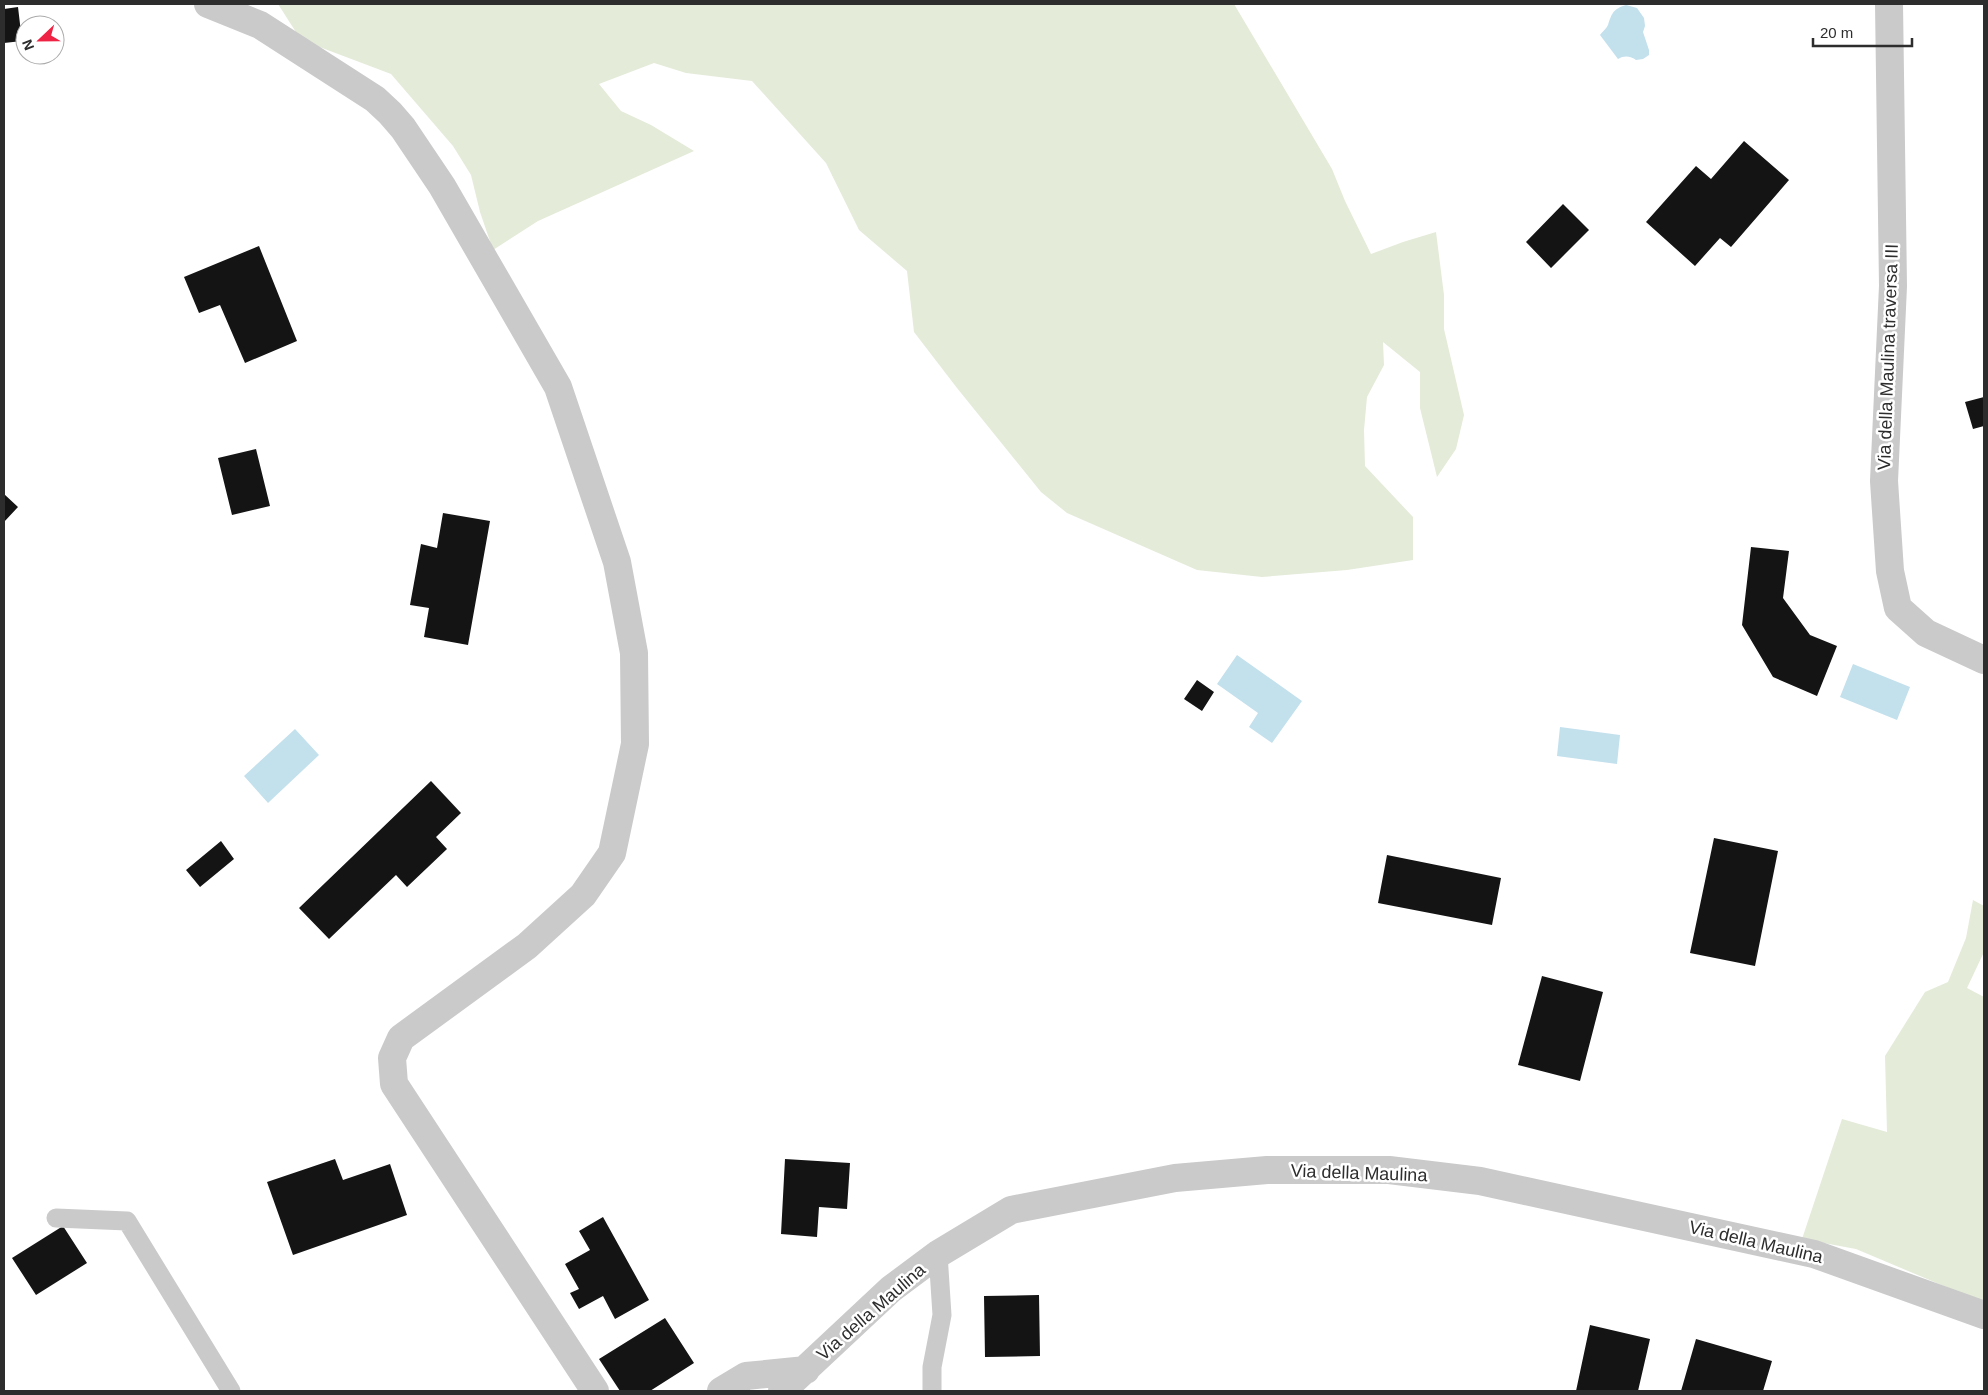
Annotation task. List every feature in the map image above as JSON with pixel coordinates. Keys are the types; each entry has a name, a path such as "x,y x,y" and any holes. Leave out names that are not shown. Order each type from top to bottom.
{"street":[{"path":"208,4 260,25 375,99 403,128 442,186 558,387 617,562 634,653 635,744 612,853 583,896 527,946 401,1038 392,1058 394,1084 595,1391"},
{"name":"Via della Maulina traversa III","path":"1889,4 1893,286 1884,481 1890,571 1898,608 1926,633 1984,660"},
{"name":"Via della Maulina","path":"782,1391 892,1289 938,1254 1011,1210 1175,1178 1267,1170 1388,1170 1480,1180 1814,1254 1984,1315"},
{"path":"721,1391 746,1376 806,1370"}],"lane":[{"path":"56,1218 127,1221 231,1391"},
{"path":"932,1391 932,1367 942,1314 938,1254"}],"green space":[{"path":"278,4 1234,4 1332,169 1345,201 1371,254 1436,232 1444,295 1444,329 1464,415 1456,449 1437,477 1420,408 1420,372 1383,342 1384,365 1367,397 1364,430 1365,466 1413,517 1413,560 1347,570 1262,577 1197,570 1067,513 1041,492 914,332 907,271 859,230 826,163 752,81 686,73 654,63 599,84 621,111 651,125 694,151 538,221 493,250 480,212 471,175 453,146 391,74 301,40"},
{"path":"1973,900 1984,906 1984,952 1967,988 1984,997 1984,1303 1856,1249 1802,1239 1842,1119 1887,1132 1885,1056 1925,992 1948,982 1966,938"}],"water":[{"path":"1626,5 1637,8 1644,18 1645,26 1643,32 1649,55 1643,59 1636,60 1627,56 1618,59 1600,35 1614,12"},
{"path":"1237,655 1302,701 1272,743 1249,727 1258,713 1217,684"},
{"path":"1853,664 1910,687 1897,720 1840,697"},
{"path":"1560,727 1620,735 1617,764 1557,756"},
{"path":"295,729 319,755 268,803 244,776"}],"building":[{"path":"18,7 19,15 15,15 15,42 4,43 4,9"},
{"path":"1744,141 1789,180 1731,247 1720,238 1695,266 1646,222 1696,166 1711,179"},
{"path":"1563,204 1589,230 1551,268 1526,242"},
{"path":"259,246 297,341 245,363 220,305 199,313 184,277"},
{"path":"1984,397 1984,426 1973,429 1965,402"},
{"path":"256,449 270,506 232,515 218,458"},
{"path":"4,494 18,507 4,522"},
{"path":"443,513 490,521 468,645 424,637 429,608 410,605 421,544 437,548"},
{"path":"1751,547 1789,551 1783,598 1810,635 1837,646 1817,696 1773,677 1742,625"},
{"path":"1197,680 1214,692 1202,711 1184,699"},
{"path":"431,781 461,813 436,837 447,849 407,887 396,875 329,939 299,908"},
{"path":"1714,838 1778,851 1755,966 1690,953"},
{"path":"221,841 234,859 200,887 186,870"},
{"path":"1387,855 1501,878 1492,925 1378,903"},
{"path":"1542,976 1603,992 1580,1081 1518,1065"},
{"path":"335,1159 343,1180 390,1164 407,1215 293,1255 267,1182"},
{"path":"785,1159 850,1163 847,1209 819,1207 817,1237 781,1234"},
{"path":"603,1217 649,1300 615,1319 603,1296 579,1309 570,1293 579,1289 565,1264 590,1250 579,1231"},
{"path":"63,1226 87,1263 36,1295 12,1258"},
{"path":"1039,1295 1040,1356 985,1357 984,1296"},
{"path":"665,1318 694,1363 650,1391 620,1391 599,1359"},
{"path":"1590,1325 1650,1339 1638,1391 1576,1391"},
{"path":"1696,1339 1772,1361 1763,1391 1681,1391"}]}
